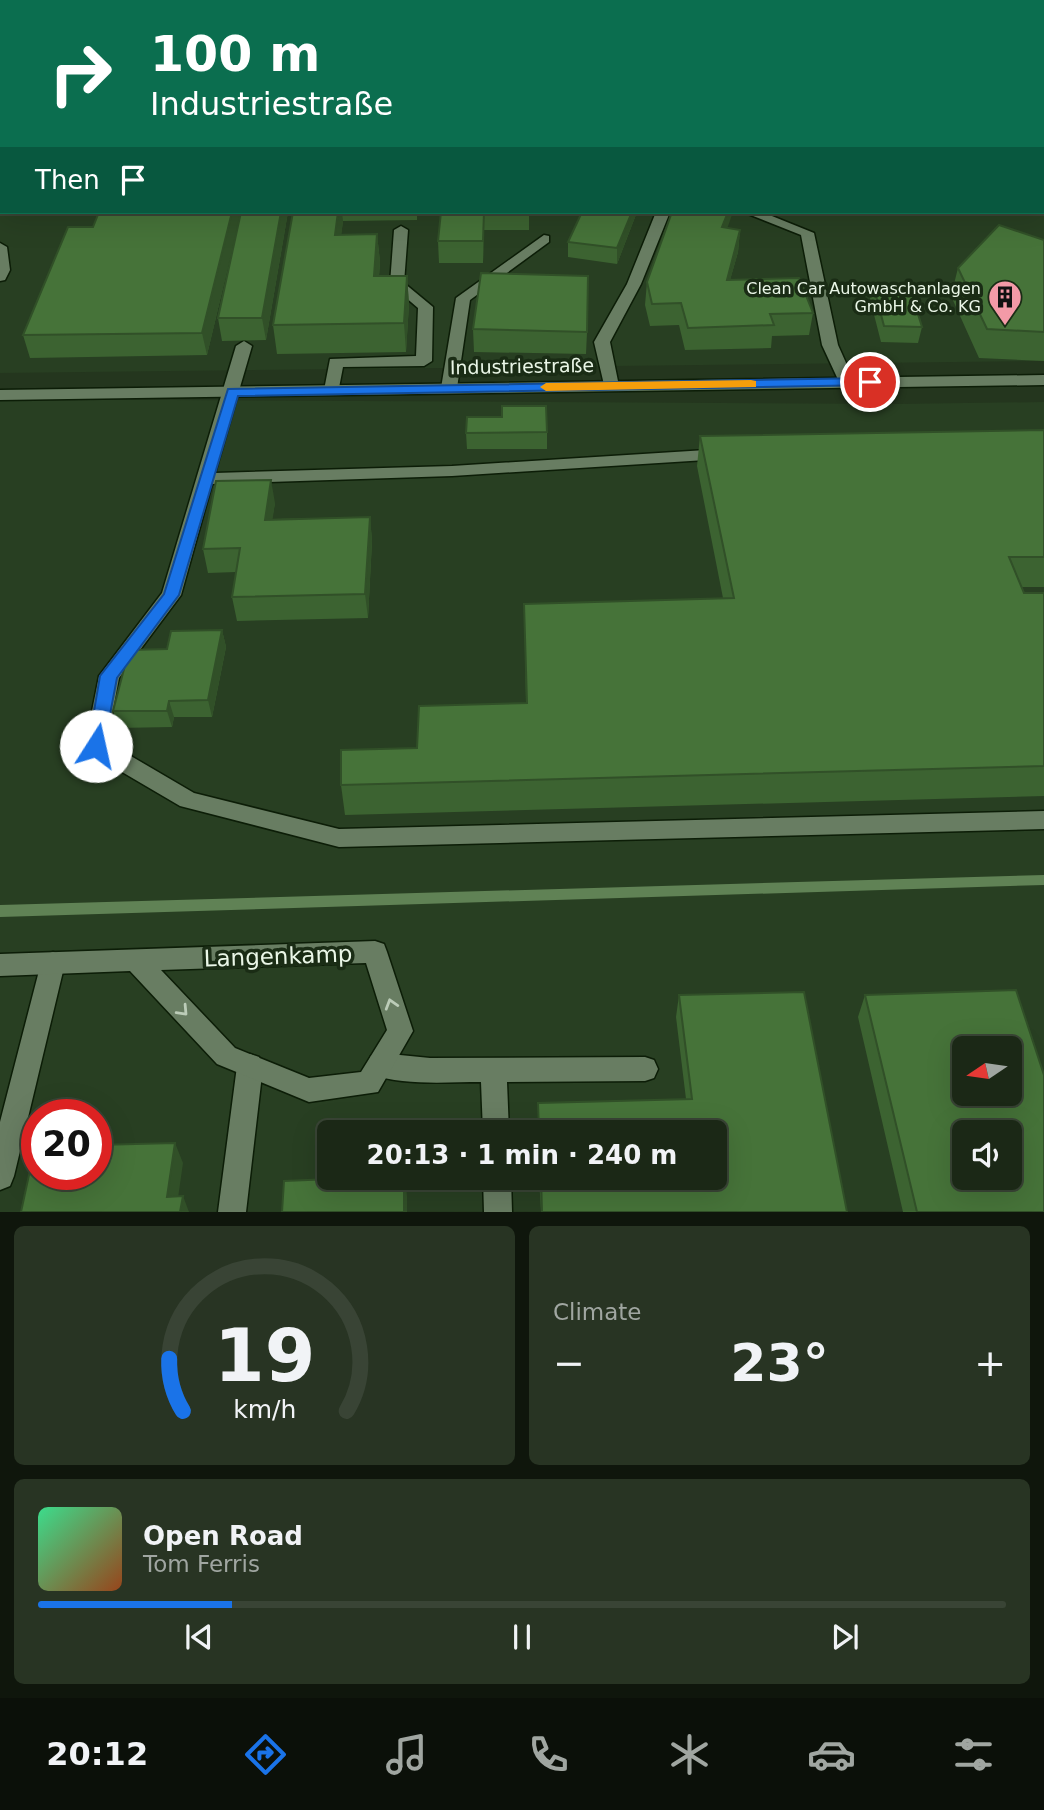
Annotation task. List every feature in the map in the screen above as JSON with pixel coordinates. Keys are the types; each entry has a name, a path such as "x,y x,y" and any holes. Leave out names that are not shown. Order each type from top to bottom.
{"street":[{"path":"755,214 807,233 830,345 847,383"},
{"path":"332,390 336,362 424,361 426,307 397,284 401,230"},
{"path":"449,388 463,298 544,239"},
{"path":"244,346 233,392 171,595 109,676 96,746 188,800 339,838 1044,820"},
{"name":"Industriestraße","path":"0,395 1044,380"},
{"path":"206,479 452,471 741,453"},
{"name":"Langenkamp","path":"0,965 375,952 400,1031 369,1083 309,1090 226,1056 136,961"},
{"path":"0,1177 53,963"},
{"path":"380,1065 430,1070 645,1069"},
{"path":"232,1212 250,1066"},
{"path":"494,1070 496,1120"},
{"path":"497,1190 498,1212"}],"lane":[{"path":"611,386 602,342 634,284 662,214"},
{"path":"0,247 3,270 0,277"}],"shaded area":[{"path":"0,214 1044,214 1044,361 0,373"},
{"path":"0,399 896,404 1044,402 1044,1211 0,1212"}],"building":[{"path":"98,214 232,214 202,333 23,335 68,227 93,227"},
{"path":"241,214 281,214 262,318 218,318"},
{"path":"293,214 338,214 335,235 377,234 374,276 407,276 404,323 273,325"},
{"path":"441,214 484,214 483,241 438,241"},
{"path":"581,214 631,214 617,248 568,242"},
{"path":"671,214 727,214 722,227 740,230 727,280 799,278 813,313 770,314 774,325 688,328 681,303 652,304 647,282"},
{"name":"Clean Car Autowaschanlagen GmbH & Co. KG","path":"999,225 1044,240 1044,332 987,329 958,268"},
{"path":"481,273 588,276 587,332 473,329"},
{"path":"873,284 909,285 922,327 884,326"},
{"path":"502,406 546,406 547,432 466,433 467,417 502,417"},
{"path":"1044,430 1044,557 1009,557 1024,593 1044,593 1044,766 341,785 341,750 417,748 419,706 527,703 524,604 734,598 700,436"},
{"path":"271,480 265,520 370,517 365,594 232,597 240,548 203,549 216,481"},
{"path":"222,630 208,700 169,701 167,711 113,711 129,650 167,649 171,631"},
{"path":"1016,990 1044,1075 1044,1212 917,1212 865,995"},
{"path":"804,992 847,1212 542,1212 541,1190 727,1190 727,1120 539,1120 538,1103 692,1099 679,995"},
{"path":"175,1143 167,1197 183,1196 180,1212 21,1212 26,1190 112,1190 112,1145"},
{"path":"317,1180 317,1190 404,1190 404,1212 282,1212 284,1181"}],"waterway":[{"path":"0,911 1044,880"}],"slow traffic":[{"path":"546,387 751,384"}],"place":[{"name":"Clean Car Autowaschanlagen GmbH & Co. KG","path":"1005,327"}],"route":[{"path":"96,746 109,676 171,595 233,392 870,382"}]}
